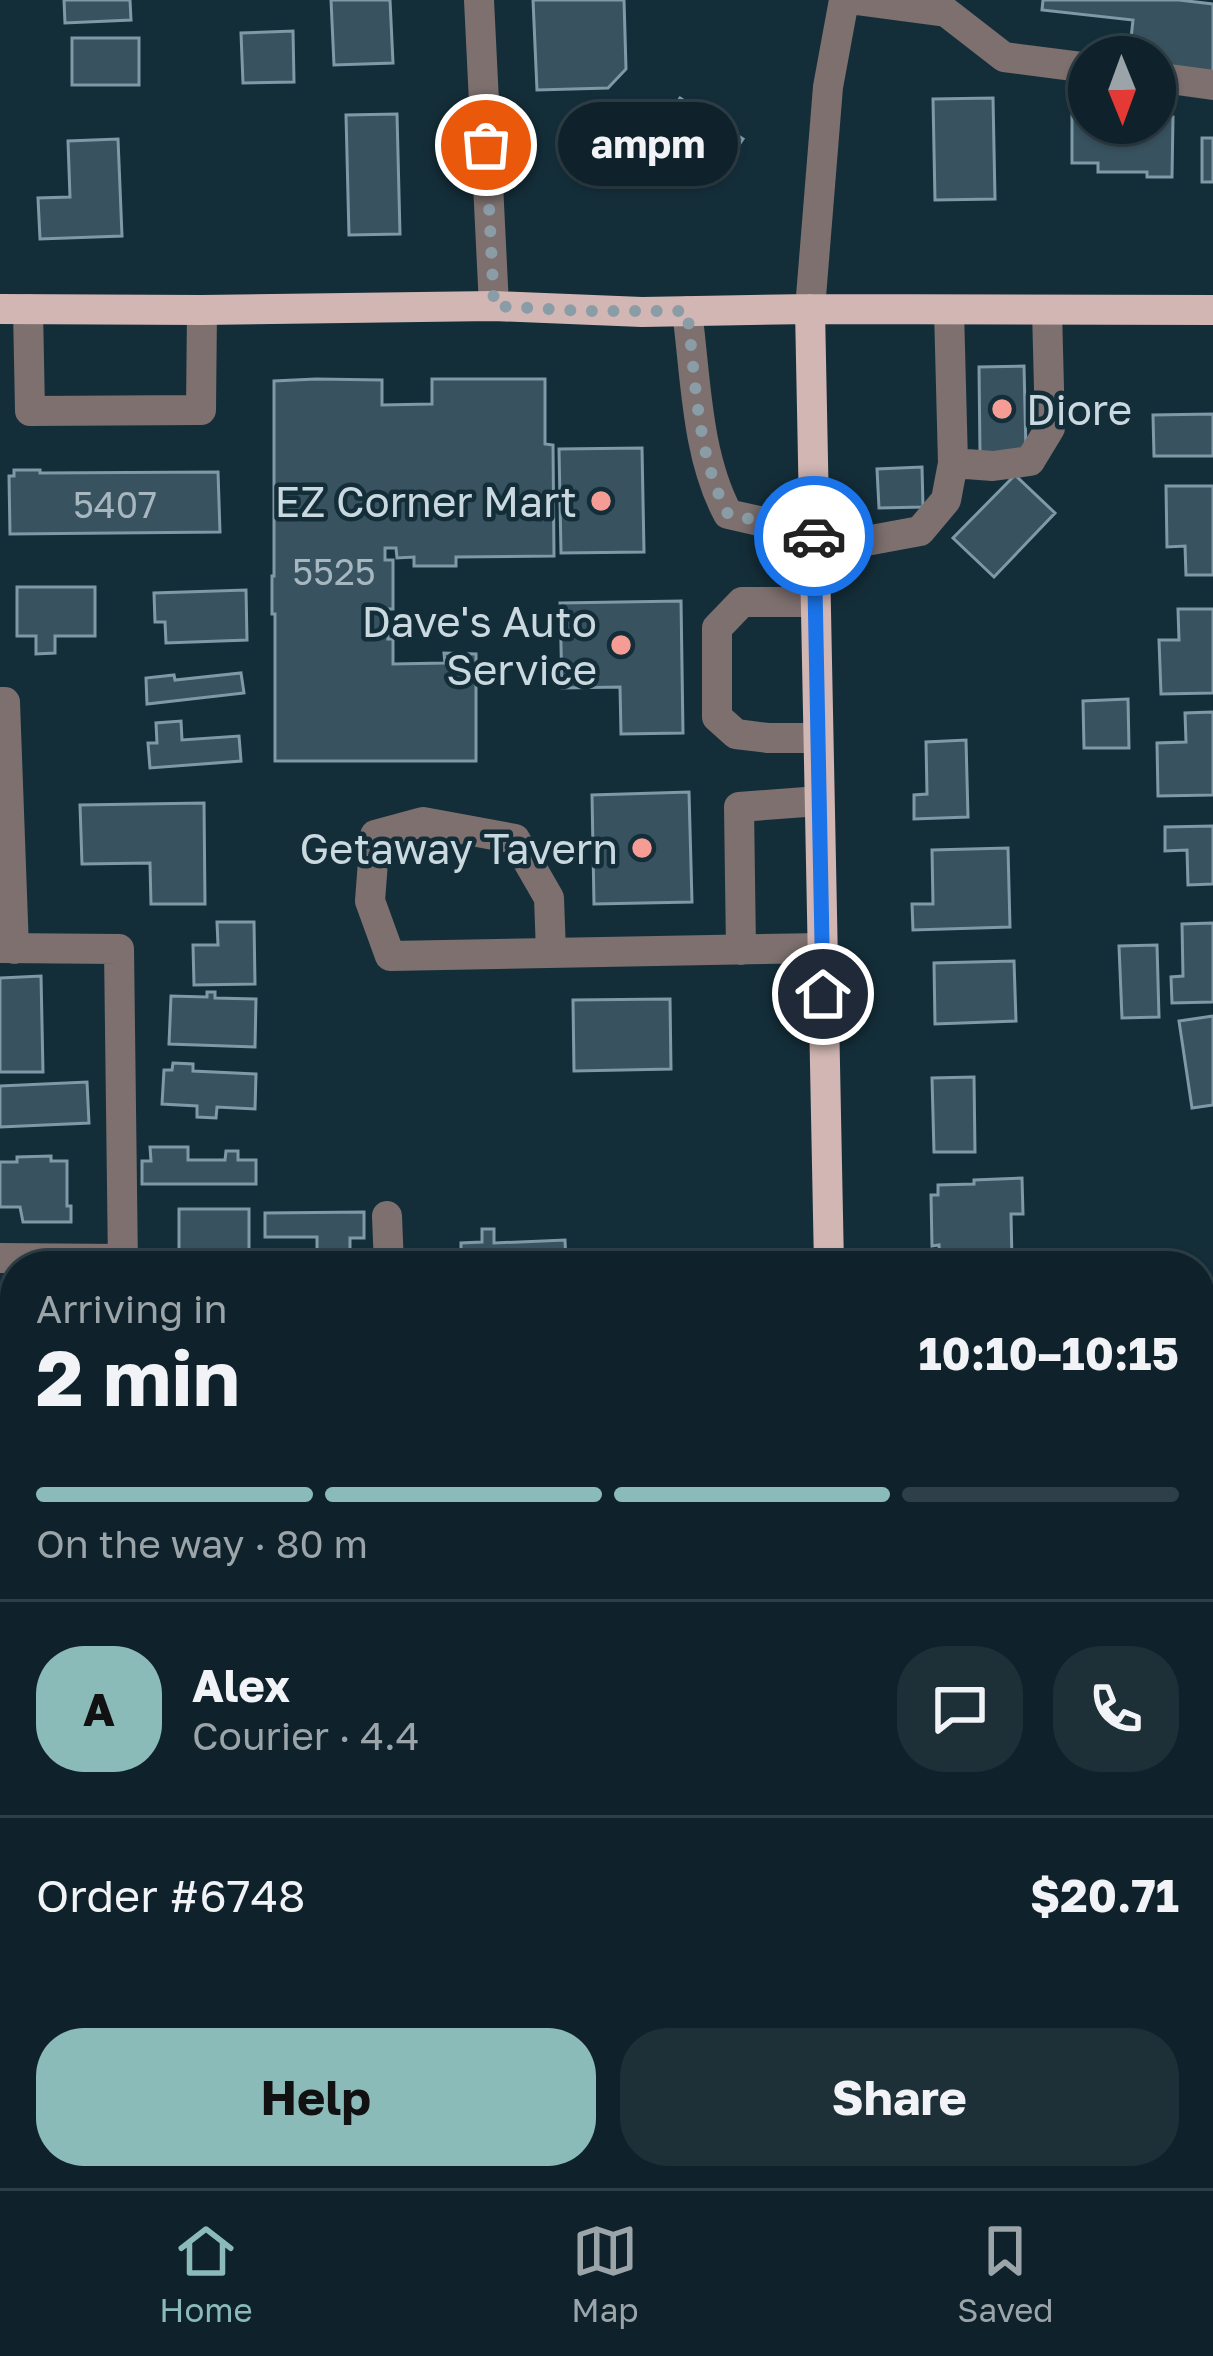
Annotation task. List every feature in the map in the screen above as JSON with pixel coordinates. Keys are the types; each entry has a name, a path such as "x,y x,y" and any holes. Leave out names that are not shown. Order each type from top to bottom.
{"main road":[{"path":"14,309 1213,310"},
{"path":"809,309 829,1251"}],"street":[{"path":"478,0 494,306"},
{"path":"809,309 828,87 844,0"},
{"path":"856,0 946,12 1004,57 1068,65"},
{"path":"1176,80 1213,85"},
{"path":"14,309 30,411 201,410 202,310"},
{"path":"687,311 703,438 715,489 728,514 866,541 920,532 946,500 953,463 949,310"},
{"path":"953,463 992,466 1030,461 1050,428 1047,310"},
{"path":"815,602 742,602 717,628 717,716 736,734 818,738"},
{"path":"0,702 5,702 7,949 119,949 123,1251"},
{"path":"741,950 739,807 819,801"},
{"path":"551,952 549,898 515,839 423,822 375,836 370,901 390,956 822,948"},
{"path":"387,1216 388,1251"}],"building":[{"path":"64,0 130,0 131,20 65,23"},
{"path":"331,0 390,0 393,63 334,65"},
{"path":"533,0 624,0 626,69 608,88 537,90"},
{"path":"1043,0 1213,4 1213,76 1176,72 1176,36 1131,36 1133,20 1042,10"},
{"path":"293,31 294,82 243,83 241,33"},
{"path":"72,38 139,38 139,85 72,85"},
{"path":"680,98 743,139 713,183 651,143"},
{"path":"993,98 995,199 935,200 933,99"},
{"path":"397,114 400,234 349,235 346,115"},
{"path":"1202,138 1213,138 1213,182 1202,182"},
{"path":"118,139 122,236 40,239 38,198 70,197 68,141"},
{"path":"1072,144 1173,144 1172,177 1098,172 1098,163 1072,163"},
{"name":"Diore","path":"1024,366 1026,452 980,453 979,367"},
{"path":"432,379 545,379 545,444 553,445 554,556 456,557 456,566 414,566 414,557 397,558 396,548 385,548 385,560 393,560 388,639 393,639 393,664 445,663 444,653 476,654 476,761 275,761 274,381 382,380 382,405 432,404"},
{"path":"1213,414 1213,456 1154,456 1153,415"},
{"name":"EZ Corner Mart","path":"642,448 644,552 561,553 559,449"},
{"path":"922,467 923,507 879,508 877,469"},
{"path":"14,470 218,472 220,532 10,534 9,476 14,476"},
{"path":"1015,475 1055,513 994,577 953,538"},
{"path":"1166,486 1213,486 1213,575 1186,575 1185,546 1167,547"},
{"path":"17,587 95,587 95,636 55,636 55,653 36,654 36,636 17,636"},
{"path":"246,590 247,640 166,643 165,622 155,622 154,593"},
{"name":"Dave's Auto Service","path":"681,601 683,733 621,734 620,687 562,688 560,603"},
{"path":"1178,609 1213,609 1213,693 1161,694 1159,640 1179,640"},
{"path":"241,673 244,693 147,704 146,678"},
{"path":"1128,699 1129,748 1084,748 1083,701"},
{"path":"1213,712 1213,795 1158,796 1157,743 1186,742 1185,713"},
{"path":"181,721 182,740 239,736 241,761 150,768 148,743 157,743 156,723"},
{"path":"966,740 968,817 914,819 914,795 927,794 926,742"},
{"name":"Getaway Tavern","path":"689,792 692,902 594,904 592,795"},
{"path":"204,803 205,904 151,904 150,863 82,864 80,805"},
{"path":"1213,826 1213,884 1188,885 1187,850 1165,851 1165,827"},
{"path":"1008,848 1010,927 913,930 912,904 933,904 932,850"},
{"path":"217,922 254,922 255,984 194,985 193,945 218,945"},
{"path":"1213,923 1213,1002 1172,1003 1171,977 1183,976 1182,924"},
{"path":"1157,945 1159,1017 1122,1018 1119,946"},
{"path":"1014,961 1016,1021 935,1024 934,963"},
{"path":"41,976 43,1072 0,1072 0,978"},
{"path":"207,992 215,992 215,998 256,999 255,1047 169,1044 171,996 207,997"},
{"path":"670,999 671,1069 574,1071 573,1000"},
{"path":"1213,1016 1213,1105 1192,1108 1179,1021"},
{"path":"173,1063 193,1064 193,1071 256,1074 255,1109 217,1107 216,1118 197,1117 197,1106 162,1104 164,1070 172,1070"},
{"path":"974,1077 975,1152 934,1152 932,1078"},
{"path":"87,1082 89,1123 0,1127 0,1086"},
{"path":"150,1147 188,1147 188,1160 225,1160 226,1151 238,1151 238,1160 256,1160 256,1184 142,1184 142,1161 151,1161"},
{"path":"51,1156 51,1161 67,1161 71,1222 23,1222 20,1207 0,1207 0,1162"},
{"path":"1022,1178 1023,1214 1011,1214 1012,1251 939,1251 939,1245 932,1246 931,1195 938,1195 938,1185 974,1184 974,1180"},
{"path":"179,1209 249,1209 249,1251 179,1251"},
{"path":"364,1212 364,1238 350,1238 350,1250 317,1251 317,1237 265,1237 265,1213"},
{"path":"482,1229 494,1229 494,1243 565,1240 565,1251 461,1251 461,1243 482,1242"}],"way so far":[{"path":"486,145 494,306 687,311 703,438 715,489 728,514 763,522 814,521 814,536"}],"place":[{"name":"ampm","path":"486,145"},
{"name":"Diore","path":"1002,409"},
{"name":"EZ Corner Mart","path":"601,501"},
{"name":"Dave's Auto Service","path":"621,645"},
{"name":"Getaway Tavern","path":"642,848"}],"route":[{"path":"814,536 823,994"}]}
